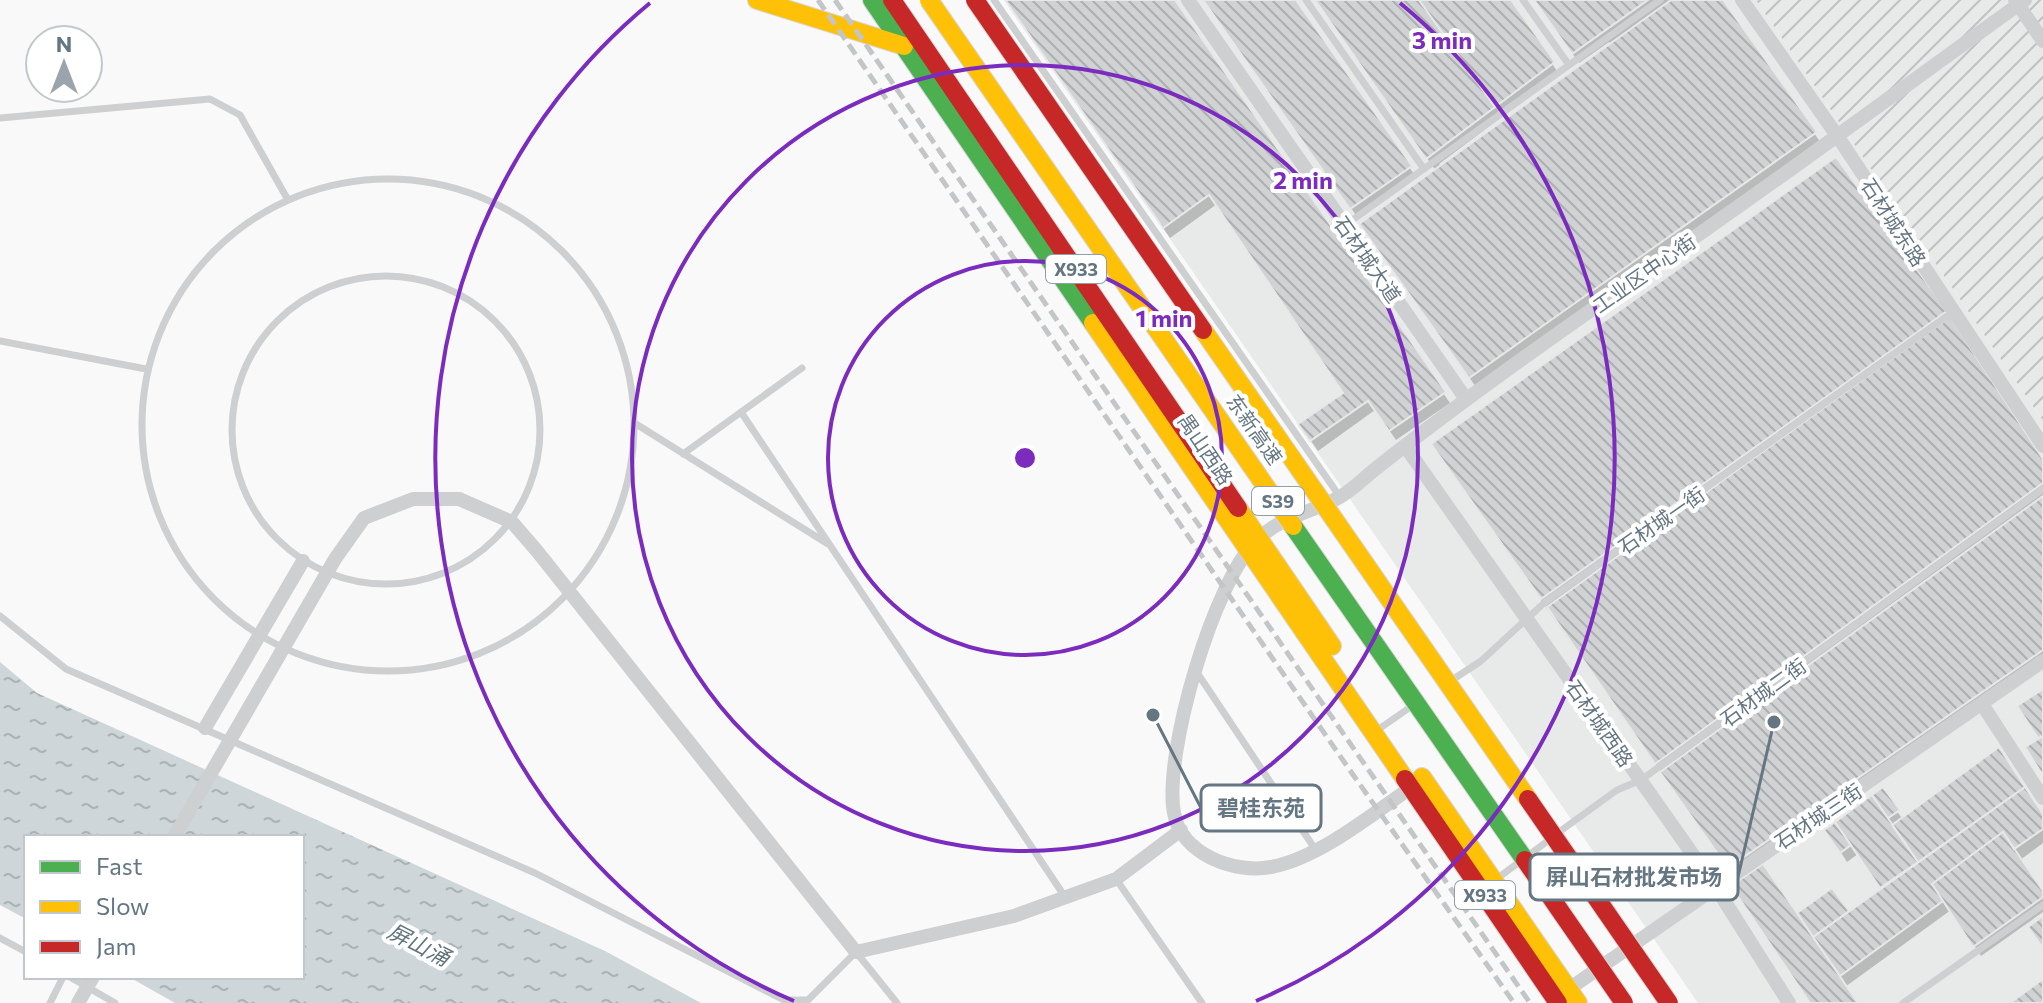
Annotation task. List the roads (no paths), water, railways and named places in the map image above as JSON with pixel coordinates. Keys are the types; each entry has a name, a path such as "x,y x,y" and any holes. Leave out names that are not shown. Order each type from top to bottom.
{"main road":[{"path":"757,0 904,46"},
{"name":"禺山西路","path":"872,0 1253,543"},
{"name":"禺山西路","path":"892,0 1253,543 1565,999"},
{"name":"东新高速","path":"929,0 1624,1003"},
{"name":"东新高速","path":"975,0 1669,1003"}],"street":[{"name":"石材城大道","path":"1188,0 1466,399"},
{"name":"石材城东路","path":"1742,0 1838,137 2043,446"},
{"name":"工业区中心街","path":"1253,543 1284,520 1340,497 1466,399 1838,137 2020,2"},
{"path":"2020,2 2043,41"},
{"name":"石材城西路","path":"1405,446 1715,886 1789,1003"},
{"path":"175,835 335,559 364,518 413,499 459,499 512,522 856,952 1014,916 1116,879 1181,830"},
{"path":"1253,543 1238,565 1206,632 1195,669 1174,776 1174,816 1181,830 1199,852 1212,859 1243,868 1277,866 1338,838 1417,784"},
{"path":"205,728 303,561"},
{"name":"石材城三街","path":"1565,999 1715,886 2043,661"},
{"path":"1982,704 2043,798"},
{"path":"78,1003 92,979"}],"lane":[{"path":"994,0 1340,497"},
{"path":"1306,0 1424,169"},
{"path":"1523,0 1569,65"},
{"path":"1344,226 1660,0"},
{"path":"0,118 210,99 240,115 288,200"},
{"path":"374,179 419,181 462,190 503,207 528,223 573,262 600,297 619,337 632,380 636,424 633,461 612,531 593,564 570,592 534,625 492,649 446,665 398,671 350,669 303,657 259,636 218,605 184,566 159,521 144,471 140,420 146,369 166,315 197,268 238,228 288,200 330,185 374,179"},
{"path":"399,276 439,285 476,303 506,331 521,354 540,405 541,446 532,486 512,522 479,555 438,576 392,585 346,580 303,561 272,535 248,502 234,463 231,422 239,382 257,345 284,314 318,291 357,278 399,276"},
{"name":"石材城一街","path":"1445,685 1481,661 1526,617 1953,312"},
{"path":"0,341 146,369"},
{"path":"683,454 802,368"},
{"path":"741,412 1065,897"},
{"path":"636,424 829,545"},
{"name":"石材城二街","path":"1487,885 1617,790 1641,780 2043,489"},
{"path":"0,616 66,669 535,873 784,1000 808,1000 856,952 897,1003"},
{"path":"1195,669 1315,849"},
{"path":"1379,728 1421,700"},
{"path":"1116,879 1202,1003"},
{"path":"1903,1003 2043,905"},
{"path":"0,938 24,951"},
{"path":"50,1003 62,979"},
{"path":"73,979 115,1003"}],"water":[{"name":"屏山涌","path":"0,662 37,693 605,951 701,1003 175,1003 133,979 304,979 304,835 24,835 24,918 0,905"}],"railway":[{"path":"818,0 1514,1003"},
{"path":"835,0 1530,1003"}],"place":[{"name":"碧桂东苑","path":"1153,715"},
{"name":"屏山石材批发市场","path":"1774,722"}]}
